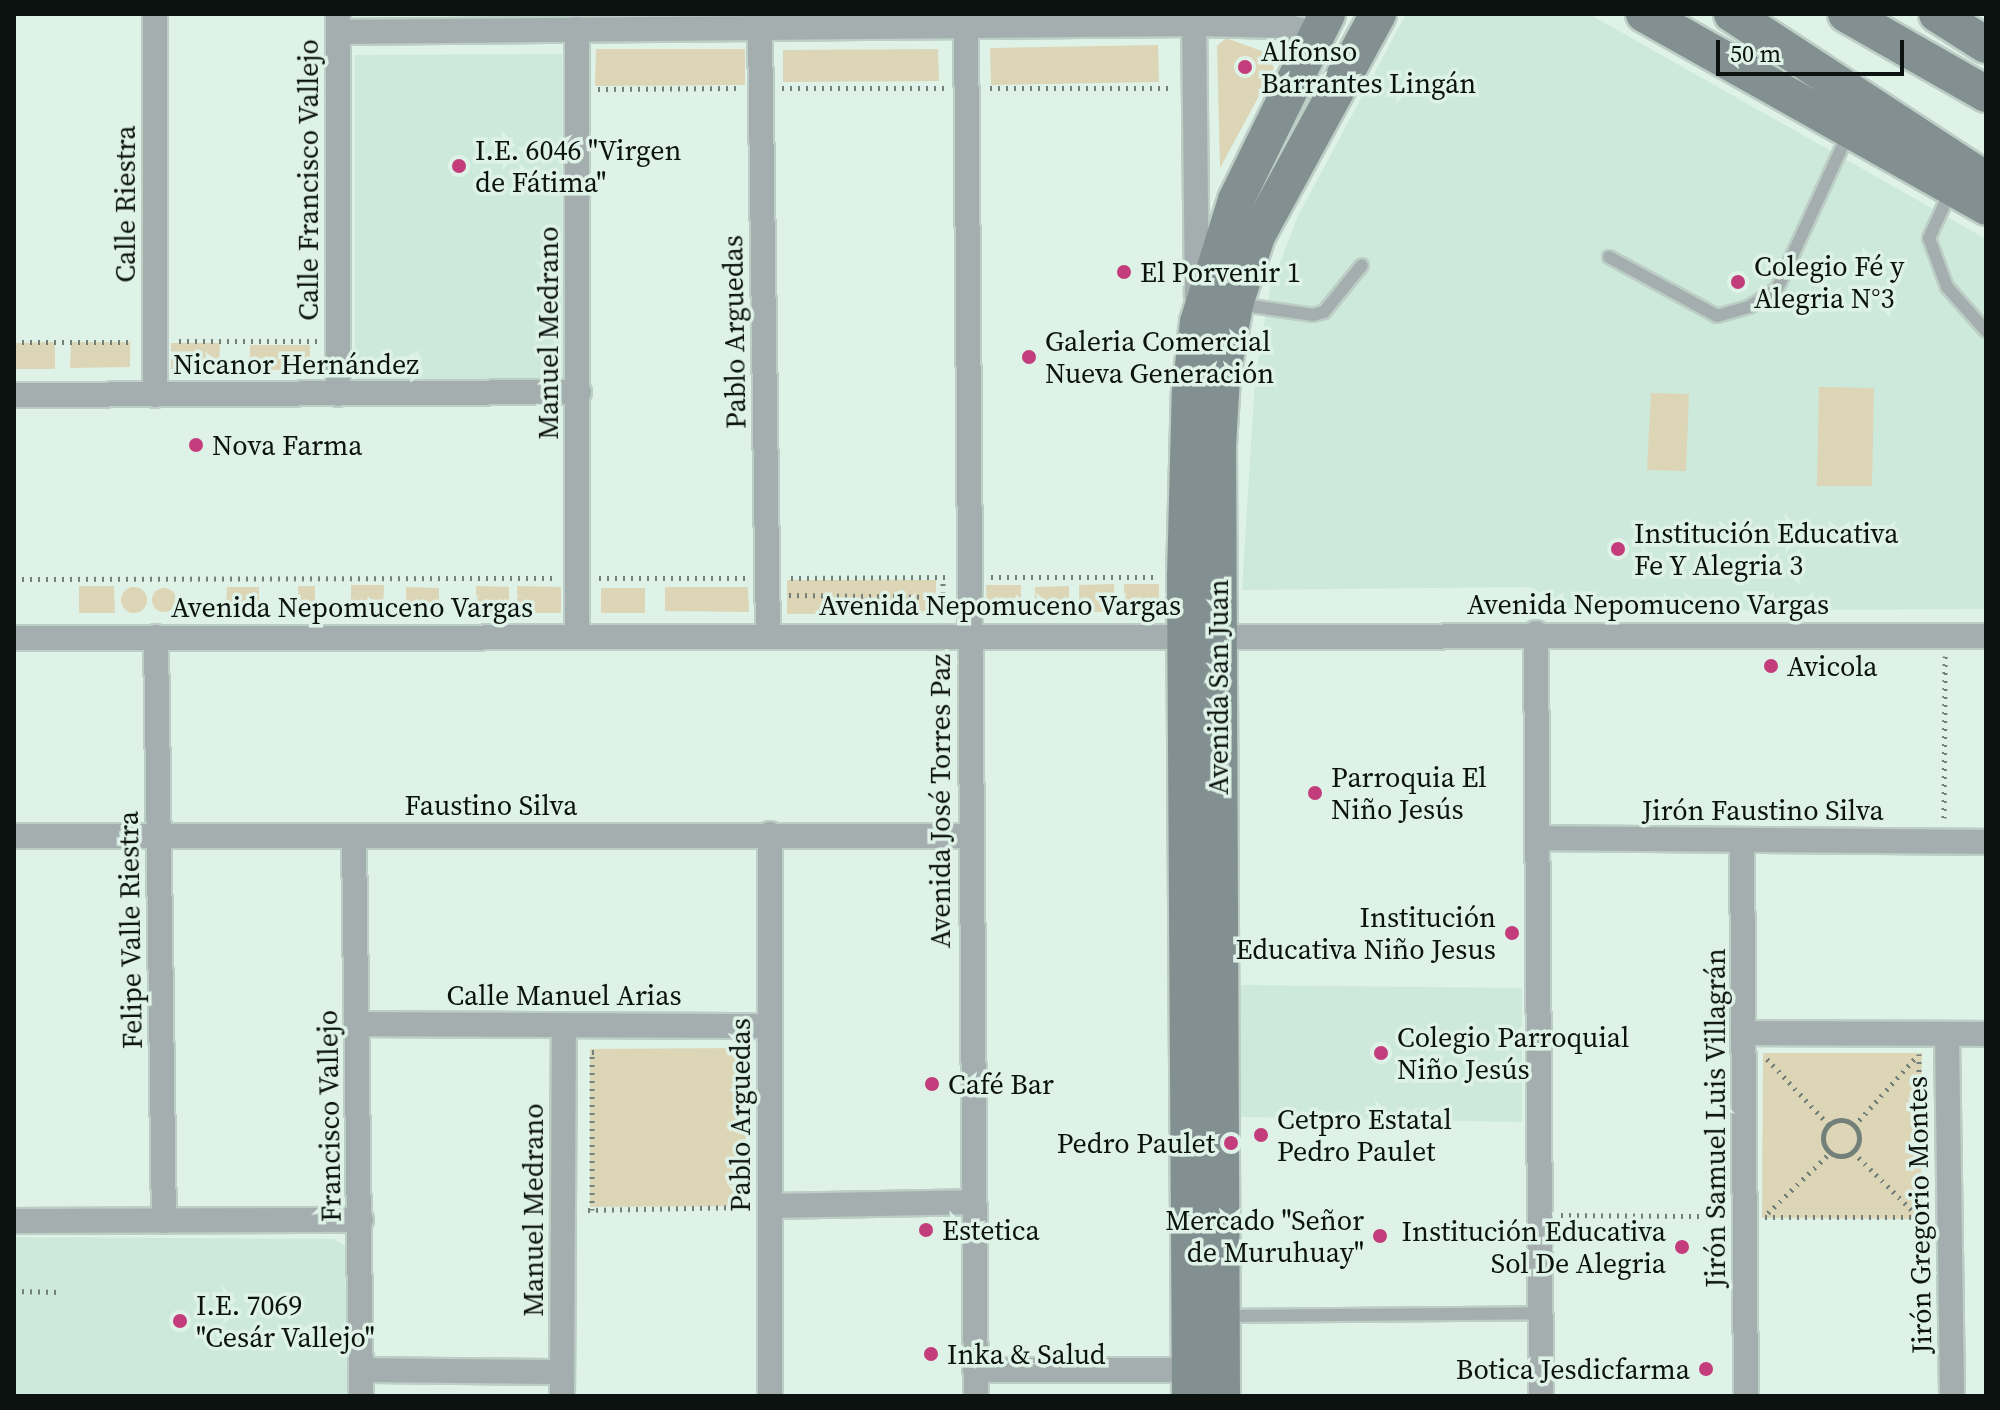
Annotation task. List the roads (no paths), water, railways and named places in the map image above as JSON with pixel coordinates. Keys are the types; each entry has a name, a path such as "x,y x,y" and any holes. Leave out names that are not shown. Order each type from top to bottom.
{"main road":[{"name":"Avenida San Juan","path":"1190,1383 1202,635 1219,423 1235,304 1257,236 1378,14"},
{"path":"1644,14 1850,130 1969,184"},
{"path":"1732,14 1969,184 1986,207"},
{"path":"1846,14 1986,94"},
{"name":"Avenida San Juan","path":"1222,1396 1202,635 1190,392 1198,322 1236,200 1321,24"}],"street":[{"name":"Calle Riestra","path":"155,14 155,395"},
{"path":"1194,19 1198,322"},
{"path":"338,23 577,29 760,28 966,20 1194,19 1284,26 1321,24"},
{"name":"Avenida José Torres Paz","path":"966,20 971,635 968,836 970,1202 976,1396"},
{"name":"Calle Francisco Vallejo","path":"338,23 338,394"},
{"name":"Pablo Arguedas","path":"760,28 768,636"},
{"name":"Manuel Medrano","path":"577,29 577,636"},
{"name":"Nicanor Hernández","path":"14,395 579,392"},
{"path":"1536,633 1541,1396"},
{"name":"Avenida Nepomuceno Vargas","path":"14,638 1536,633 1986,636"},
{"name":"Felipe Valle Riestra","path":"156,637 164,1221"},
{"name":"Pablo Arguedas","path":"770,834 770,1396"},
{"name":"Faustino Silva","path":"14,836 968,836"},
{"name":"Francisco Vallejo","path":"354,836 361,1396"},
{"name":"Jirón Faustino Silva","path":"1539,838 1986,842"},
{"name":"Jirón Samuel Luis Villagrán","path":"1742,841 1746,1396"},
{"name":"Calle Manuel Arias","path":"358,1024 770,1026"},
{"name":"Manuel Medrano","path":"562,1384 564,1025"},
{"path":"1745,1033 1986,1034"},
{"name":"Jirón Gregorio Montes","path":"1947,1034 1952,1396"},
{"path":"770,1206 970,1202"},
{"path":"14,1221 361,1220"},
{"path":"361,1370 562,1384"},
{"path":"975,1370 1190,1383"}],"lane":[{"path":"1609,257 1717,316 1749,307 1777,289 1850,130"},
{"path":"1969,184 1929,238 1947,287 1986,331"},
{"path":"1235,304 1313,315 1324,312 1362,265"},
{"path":"1221,1316 1541,1313"}],"place":[{"name":"Alfonso Barrantes Lingán","path":"1245,67"},
{"name":"I.E. 6046 \"Virgen de Fátima\"","path":"459,166"},
{"name":"El Porvenir 1","path":"1124,272"},
{"name":"Colegio Fé y Alegria N°3","path":"1738,282"},
{"name":"Galeria Comercial Nueva Generación","path":"1029,357"},
{"name":"Nova Farma","path":"196,445"},
{"name":"Institución Educativa Fe Y Alegria 3","path":"1618,549"},
{"name":"Avicola","path":"1771,666"},
{"name":"Parroquia El Niño Jesús","path":"1315,793"},
{"name":"Institución Educativa Niño Jesus","path":"1512,933"},
{"name":"Colegio Parroquial Niño Jesús","path":"1381,1053"},
{"name":"Café Bar","path":"932,1084"},
{"name":"Cetpro Estatal Pedro Paulet","path":"1261,1135"},
{"name":"Pedro Paulet","path":"1231,1143"},
{"name":"Estetica","path":"926,1230"},
{"name":"Mercado \"Señor de Muruhuay\"","path":"1380,1236"},
{"name":"Institución Educativa Sol De Alegria","path":"1682,1247"},
{"name":"I.E. 7069 \"Cesár Vallejo\"","path":"180,1321"},
{"name":"Inka & Salud","path":"931,1354"},
{"name":"Botica Jesdicfarma","path":"1706,1369"}]}
